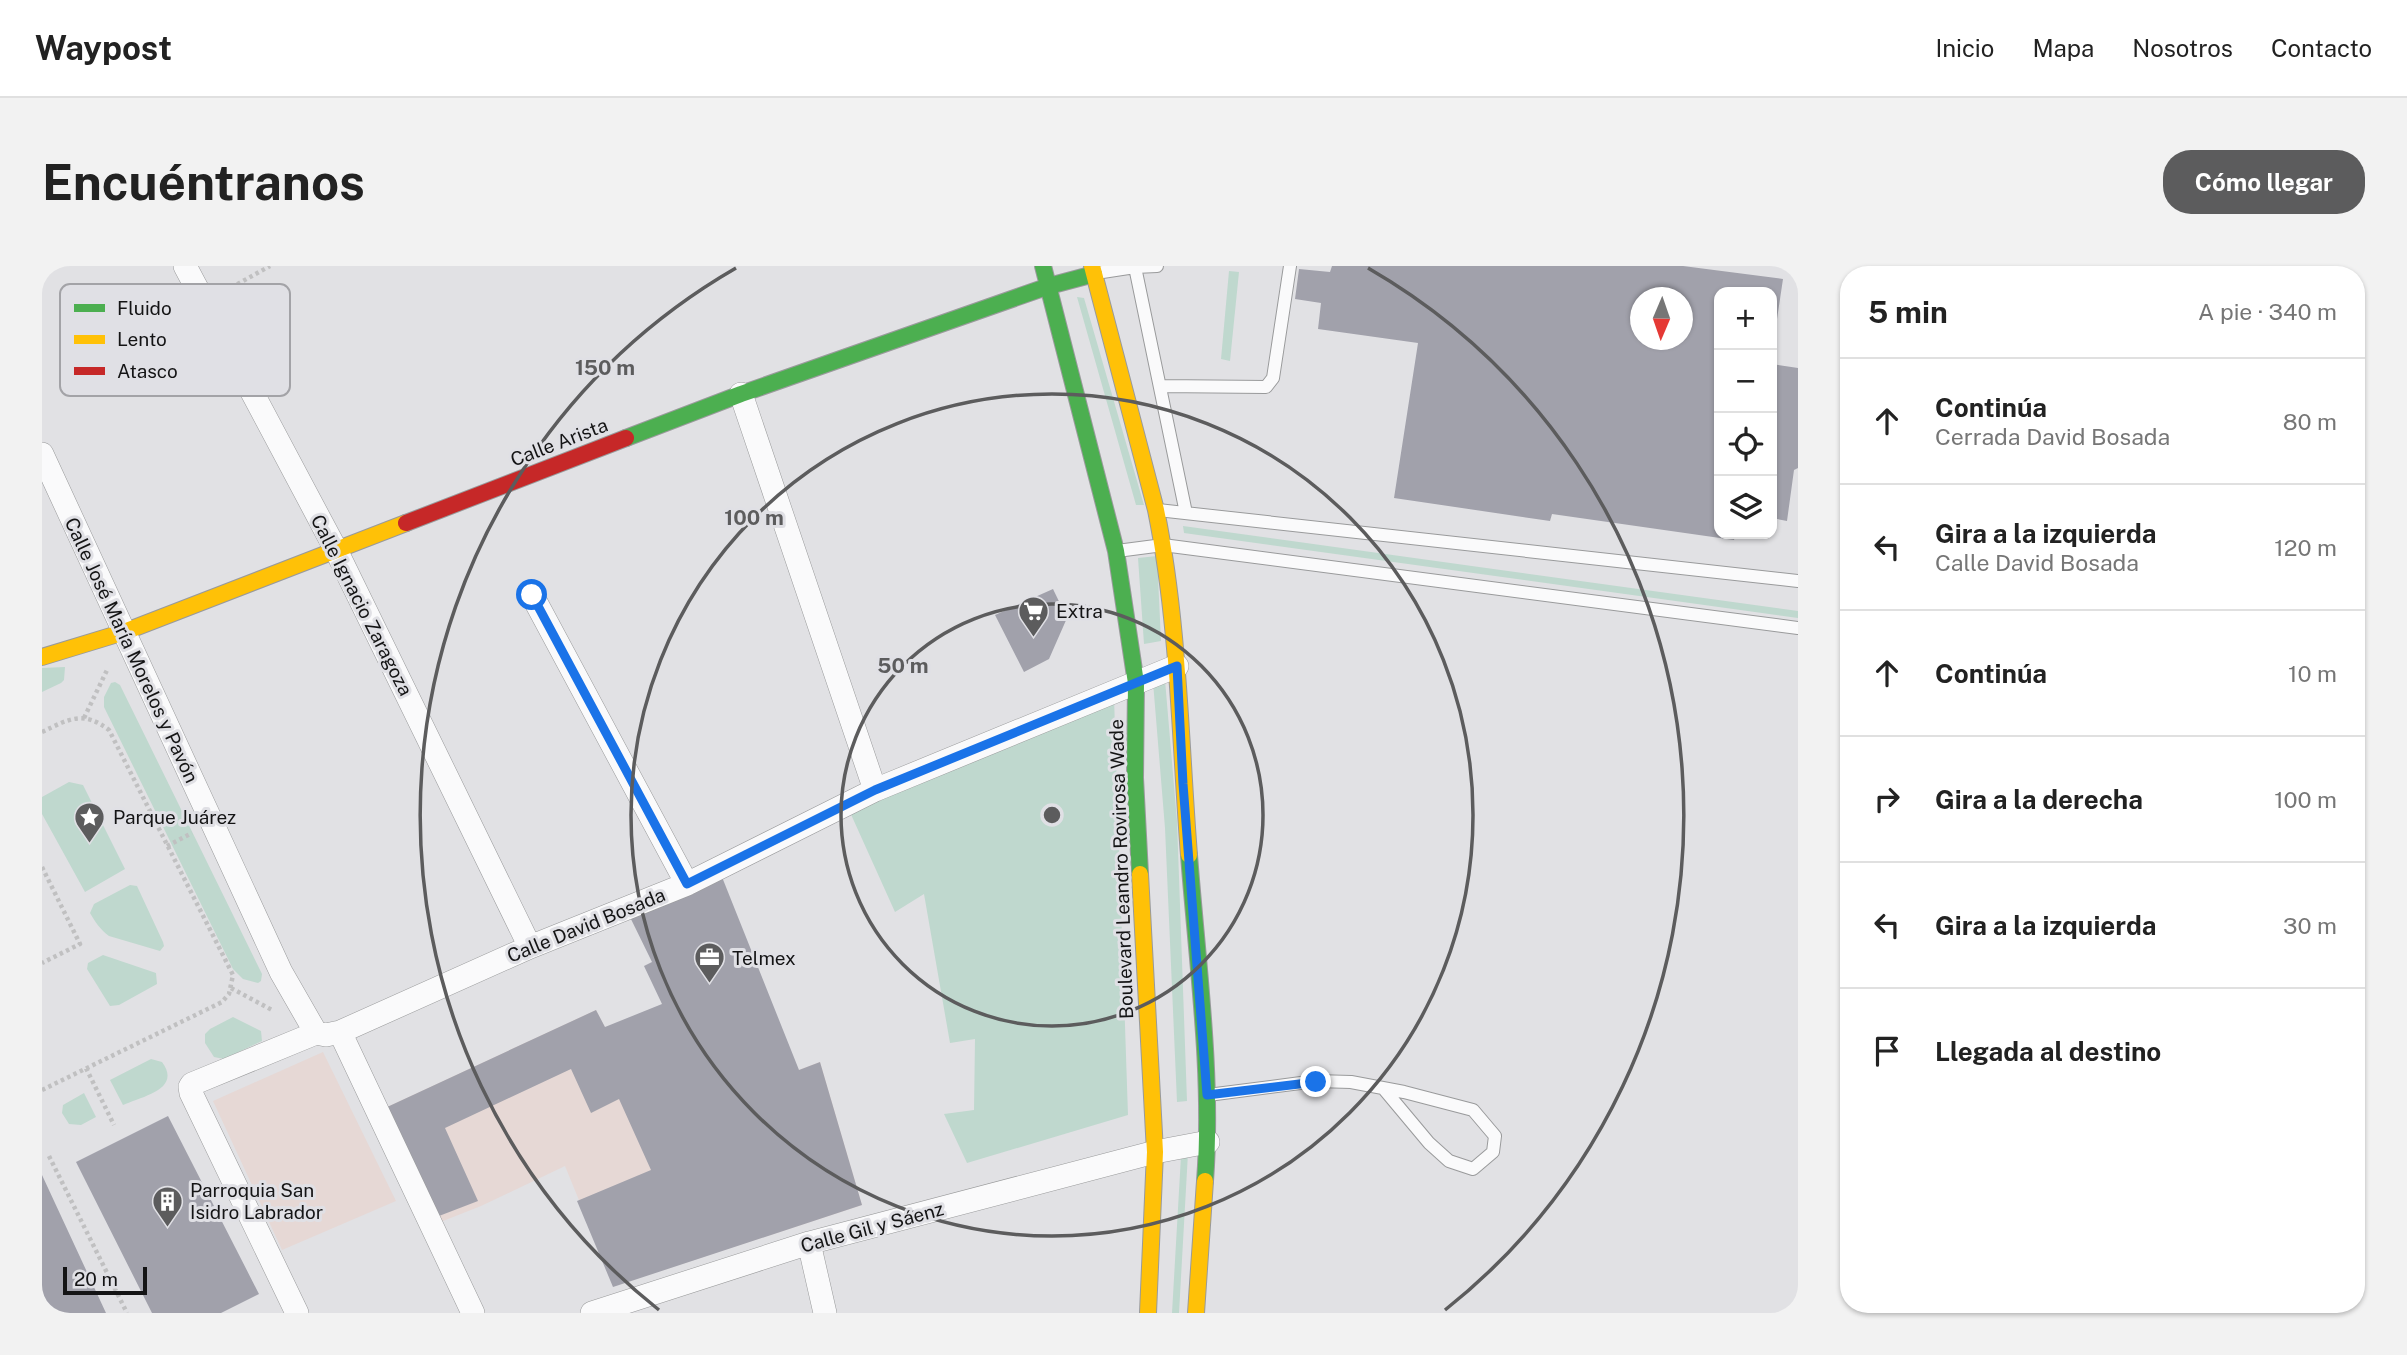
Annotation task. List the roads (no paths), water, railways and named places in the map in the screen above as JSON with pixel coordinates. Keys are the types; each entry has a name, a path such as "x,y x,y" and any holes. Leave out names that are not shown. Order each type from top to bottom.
{"main road":[{"name":"Boulevard Leandro Rovirosa Wade","path":"1043,266 1116,551 1136,683 1135,778 1155,1152 1148,1313"},
{"name":"Calle Arista","path":"42,657 124,632 741,394 1093,270"},
{"path":"1093,270 1156,510 1163,545 1177,666 1183,784 1207,1095 1208,1143 1196,1313"}],"street":[{"name":"Calle Ignacio Zaragoza","path":"185,266 194,284"},
{"path":"741,394 875,790"},
{"name":"Calle Ignacio Zaragoza","path":"254,396 336,550 530,947"},
{"name":"Calle José María Morelos y Pavón","path":"42,454 281,972 316,1033"},
{"path":"532,595 687,884"},
{"name":"Calle David Bosada","path":"297,1313 190,1090 192,1084 316,1033 326,1035 340,1032 530,947 687,884 875,790 1177,666"},
{"path":"340,1032 473,1313"},
{"name":"Calle Gil y Sáenz","path":"592,1313 809,1243 1155,1152 1208,1143"},
{"path":"809,1243 825,1313"}],"lane":[{"path":"1093,270 1157,266"},
{"path":"1160,386 1266,387 1273,378 1290,266"},
{"path":"1135,267 1186,513"},
{"path":"1156,510 1798,581"},
{"path":"1116,551 1163,545 1798,628"},
{"path":"1207,1095 1316,1082 1351,1082 1384,1088 1473,1110 1495,1136 1493,1152 1473,1169 1449,1161 1429,1143 1384,1088"}],"place":[{"name":"Extra","path":"1033,638"},
{"name":"Parque Juárez","path":"90,844"},
{"name":"Telmex","path":"709,985"},
{"name":"Parroquia San Isidro Labrador","path":"167,1228"}]}
